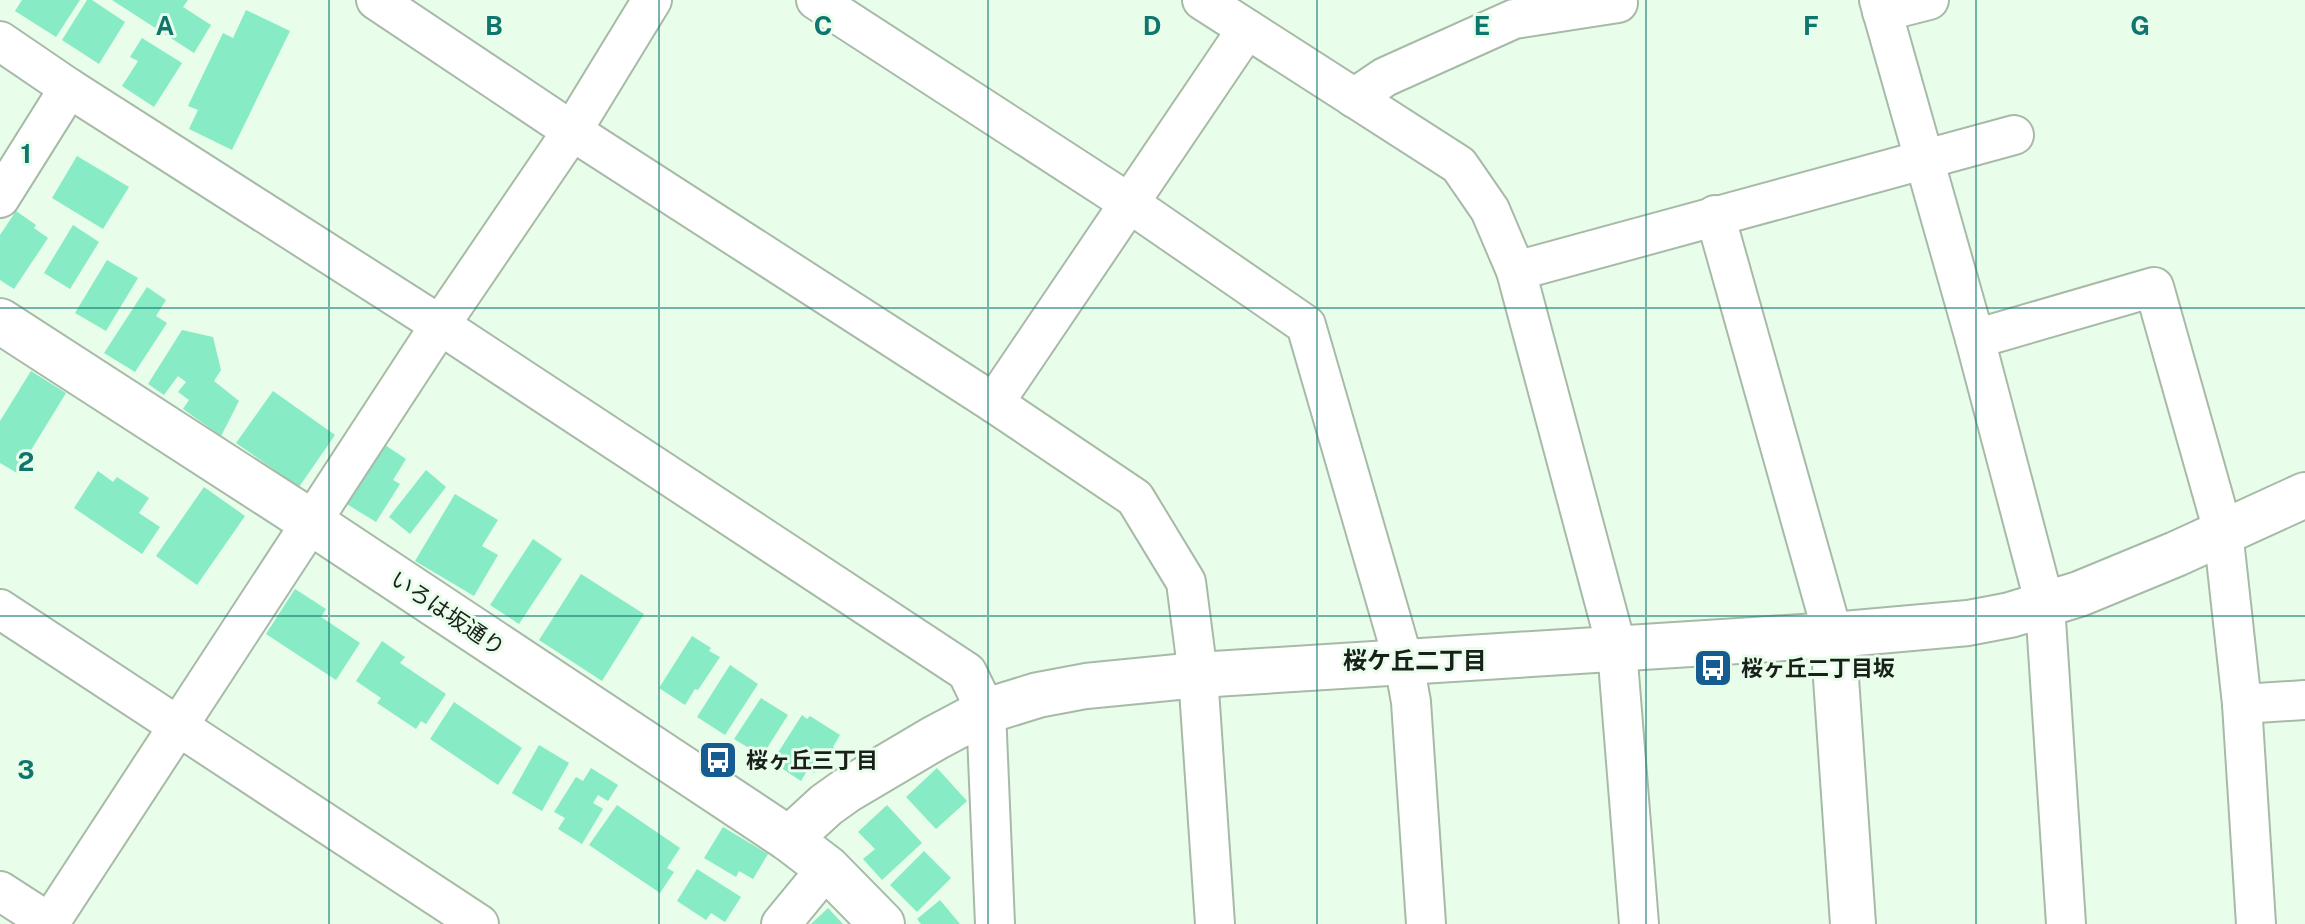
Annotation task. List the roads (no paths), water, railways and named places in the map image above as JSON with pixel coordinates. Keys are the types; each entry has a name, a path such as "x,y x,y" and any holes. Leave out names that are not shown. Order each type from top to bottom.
{"street":[{"path":"376,0 1135,498 1186,582 1198,675 1215,924"},
{"path":"0,891 50,924 440,325 572,131 652,0"},
{"path":"816,0 1129,203 1306,325 1404,663 1411,702 1426,924"},
{"path":"1202,0 1459,165 1490,210 1516,271 1617,649 1639,924"},
{"path":"1929,0 1880,6 1975,339 2045,605 2066,924"},
{"path":"1354,98 1385,77 1514,19 1619,11"},
{"path":"994,403 1247,29"},
{"path":"0,41 440,325 967,672 986,711 995,924"},
{"path":"0,198 69,88"},
{"path":"1516,271 2014,135"},
{"path":"1715,215 1833,635 1853,924"},
{"path":"1975,339 2154,287 2223,531 2242,704 2256,924"},
{"name":"いろは坂通り","path":"0,321 311,522 789,839 827,868 882,924"},
{"path":"789,839 847,790 935,738 986,711 1038,695 1086,686 1198,675 1833,635 1968,623 2010,615 2079,594 2163,560 2305,495"},
{"path":"0,609 479,924"},
{"path":"2242,704 2305,700"},
{"path":"781,924 827,868"}],"place":[{"name":"桜ヶ丘二丁目坂","path":"1713,668"},
{"name":"桜ヶ丘三丁目","path":"718,760"}],"district":[{"name":"桜ケ丘二丁目","path":"1415,661"}]}
